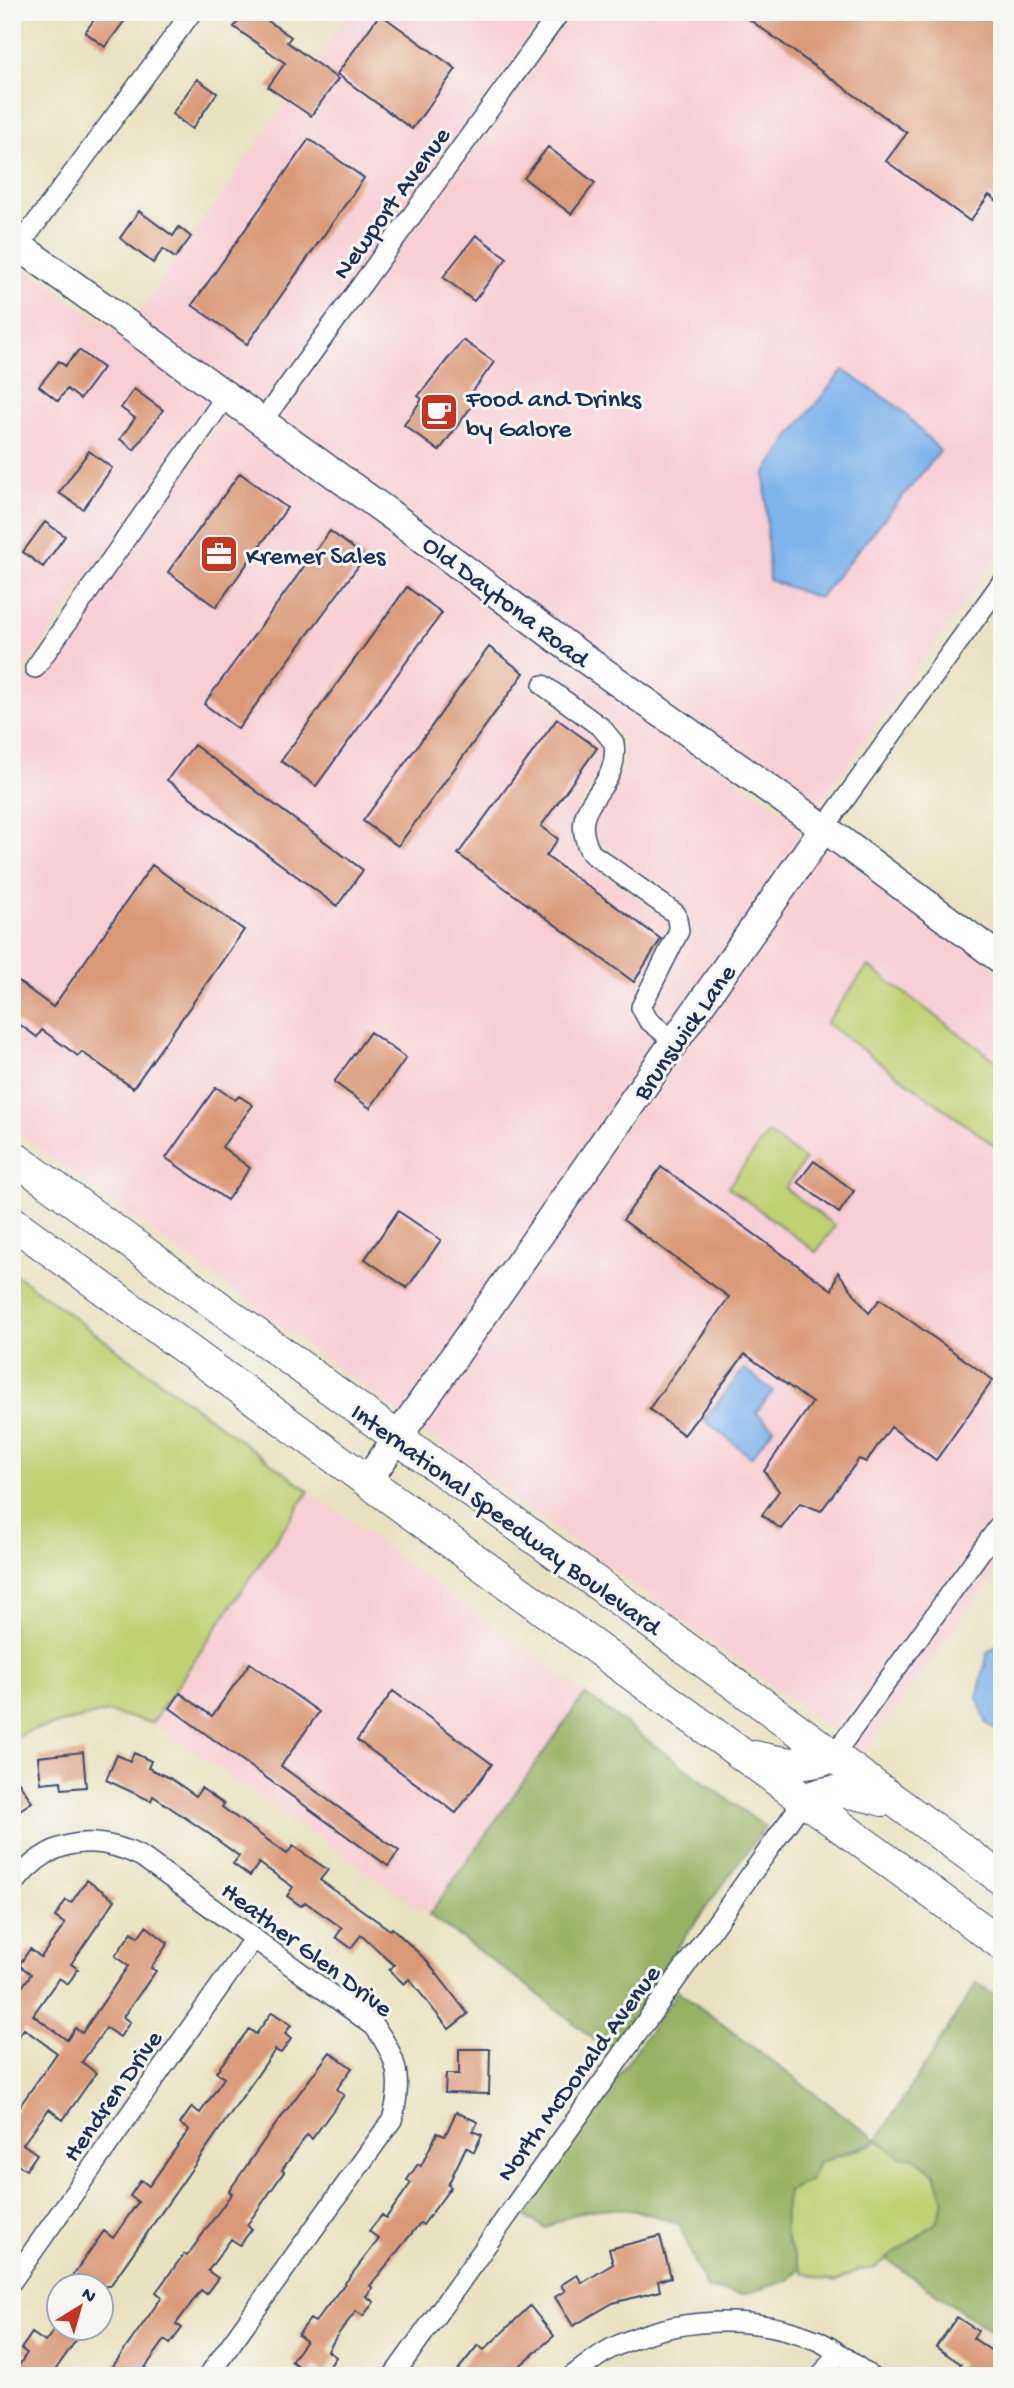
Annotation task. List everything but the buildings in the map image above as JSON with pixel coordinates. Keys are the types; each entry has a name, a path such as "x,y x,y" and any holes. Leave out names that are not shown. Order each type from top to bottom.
{"main road":[{"name":"International Speedway Boulevard","path":"12,1156 1002,1879"},
{"name":"International Speedway Boulevard","path":"12,1222 1002,1944"},
{"path":"740,1753 792,1766 813,1765 833,1756"},
{"path":"804,1800 826,1791 849,1791 898,1803"}],"street":[{"path":"16,244 192,12"},
{"name":"Newport Avenue","path":"261,423 560,12"},
{"name":"Old Daytona Road","path":"16,244 824,828 1002,960"},
{"path":"35,668 226,397"},
{"name":"Brunswick Lane","path":"367,1481 399,1439 824,828 1002,582"},
{"path":"544,685 602,728 614,743 613,771 583,817 584,838 592,853 676,914 679,931 641,1007 648,1020 675,1042"},
{"path":"833,1756 1002,1522"},
{"name":"North McDonald Avenue","path":"393,2376 804,1800"},
{"name":"Heather Glen Drive","path":"12,1887 42,1857 69,1844 95,1841 116,1844 142,1857 374,2026 385,2041 397,2067 400,2093 392,2120 212,2370"},
{"name":"Hendren Drive","path":"12,2281 254,1938"},
{"path":"572,2376 612,2348 678,2325 767,2323 818,2341 870,2376"},
{"path":"821,2376 837,2353"},
{"path":"212,2370 233,2376"}],"shaded area":[{"path":"350,12 549,12 260,409 135,317"},
{"path":"572,12 1002,12 1002,551 816,809 275,420","holes":["901,409 940,451 819,597"]},
{"path":"12,259 212,400 22,672 37,682 227,411 810,831 674,1027 656,1013 652,1005 688,935 686,911 667,892 599,845 593,834 593,819 623,771 624,740 608,720 543,671 530,687 594,736 605,748 604,768 573,817 574,841 586,861 667,920 669,931 631,1005 639,1026 662,1045 402,1416 12,1128"},
{"path":"825,842 1002,973 1002,1506 837,1734 417,1427"},
{"path":"309,1491 585,1694 429,1915 152,1723"},
{"path":"1002,1538 1002,1564 864,1754 852,1745"}],"green space":[{"path":"868,966 1002,1065 1002,1151 826,1023"},
{"path":"768,1133 805,1160 785,1188 835,1226 816,1252 728,1187"},
{"path":"15,1274 309,1491 152,1723 107,1712 29,1731 12,1740 12,1282"},
{"path":"585,1694 765,1827 657,1975 663,1980 611,2053 529,1987 429,1915"},
{"path":"977,1983 1002,2001 1002,2339 886,2259 936,2223 944,2200 935,2173 913,2157 900,2157 878,2140 818,2163 809,2181 788,2191 785,2231 800,2268 789,2280 742,2295 706,2288 679,2224 644,2213 612,2208 580,2213 546,2228 527,2218 524,2208 678,1991 877,2140"},
{"path":"878,2140 899,2156 913,2157 935,2174 944,2200 936,2223 874,2268 858,2270 835,2282 803,2273 785,2234 784,2216 788,2191 809,2181 818,2163 875,2144"}],"water":[{"path":"843,370 901,409 940,451 819,598 769,580 765,474 793,432"},
{"path":"744,1369 773,1391 756,1413 774,1428 751,1457 704,1420"},
{"path":"1002,1641 1002,1733 987,1724 977,1698 988,1652"}],"place":[{"name":"Food and Drinks by Galore","path":"439,412"},
{"name":"Kremer Sales","path":"219,554"}]}
